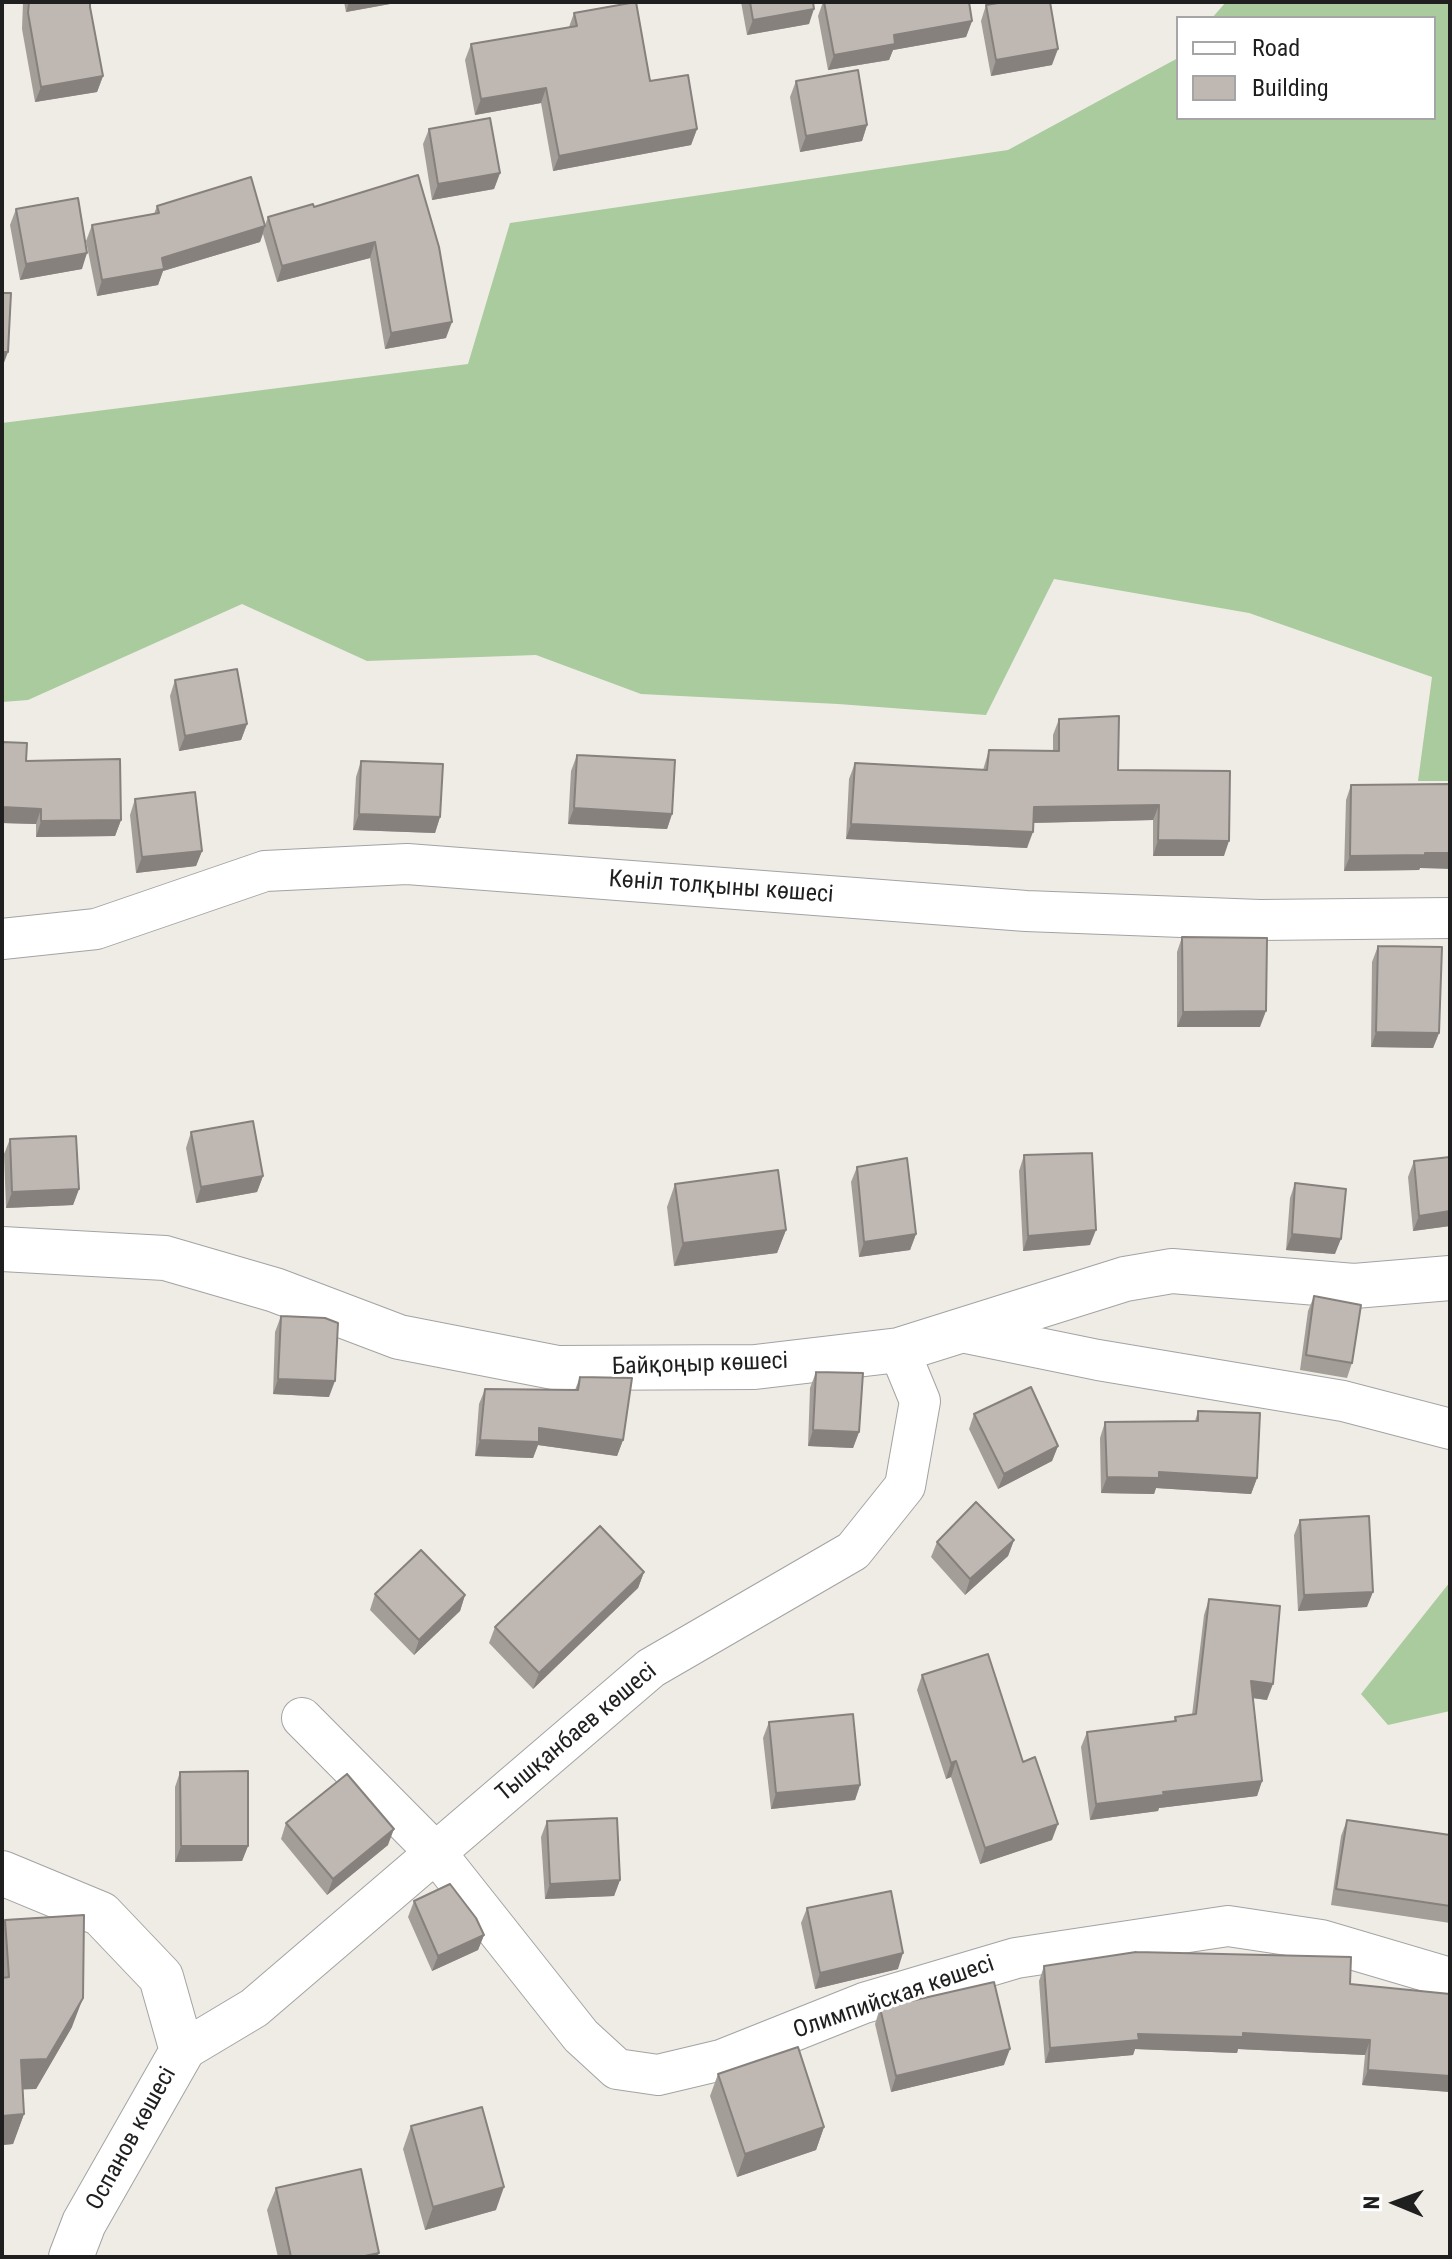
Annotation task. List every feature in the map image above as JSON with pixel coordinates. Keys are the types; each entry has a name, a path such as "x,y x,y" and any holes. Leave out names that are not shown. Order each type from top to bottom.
{"street":[{"name":"Көніл толқыны көшесі","path":"2,939 96,929 265,871 407,864 1026,911 1260,920 1450,918"},
{"name":"Байқоңыр көшесі","path":"2,1249 165,1258 275,1290 399,1337 558,1368 755,1367 899,1350 1125,1279 1172,1271 1354,1286 1450,1278"},
{"path":"961,1332 1098,1360 1343,1401 1450,1429"},
{"name":"Тышқанбаев көшесі","path":"182,2051 254,2008 651,1668 853,1551 905,1486 920,1401 899,1350"},
{"name":"Олимпийская көшесі","path":"302,1718 436,1853 581,2036 617,2069 658,2075 721,2060 864,2003 1016,1958 1228,1926 1321,1940 1450,1978"},
{"name":"Оспанов көшесі","path":"2,1873 101,1914 161,1977 182,2051 84,2223 71,2257"}],"green space":[{"path":"1226,2 1450,2 1450,781 1418,781 1432,677 1249,613 1054,579 986,715 641,694 536,655 367,661 242,604 28,700 2,702 2,423 468,364 510,223 1008,150 1176,59 1176,120 1436,120 1436,16 1214,16"},
{"path":"1450,1582 1450,1711 1388,1725 1361,1694"}],"building":[{"path":"29,2 90,2 103,76 41,87 28,13"},
{"path":"636,2 650,81 688,75 697,129 559,156 546,88 481,99 471,44 577,26 574,13"},
{"path":"750,2 813,2 814,9 753,20"},
{"path":"824,2 969,2 972,21 894,35 895,44 834,55"},
{"path":"1050,2 1058,49 996,60 986,5"},
{"path":"858,70 867,125 806,136 796,81"},
{"path":"490,118 500,173 438,184 429,129"},
{"path":"418,175 439,247 452,322 391,333 375,242 282,266 268,217 313,204 314,207"},
{"path":"251,177 265,226 162,258 164,269 102,280 92,225 159,213 157,206"},
{"path":"78,198 87,253 26,264 16,209"},
{"path":"2,293 11,293 8,352 2,352"},
{"path":"237,669 247,724 185,736 175,680"},
{"path":"1119,716 1118,770 1230,771 1229,841 1158,840 1159,805 1034,807 1033,832 851,824 855,763 987,770 989,750 1059,751 1059,719"},
{"path":"2,742 27,743 26,761 120,759 121,820 41,821 41,809 2,807"},
{"path":"577,755 675,760 672,814 574,808"},
{"path":"361,761 443,764 440,817 359,814"},
{"path":"1450,784 1450,853 1350,856 1351,785"},
{"path":"195,792 202,851 142,857 135,799"},
{"path":"1182,937 1267,938 1266,1011 1183,1012"},
{"path":"1378,946 1442,947 1439,1033 1376,1032"},
{"path":"253,1121 263,1176 201,1187 191,1132"},
{"path":"76,1136 79,1189 12,1192 10,1139"},
{"path":"1092,1153 1096,1230 1028,1236 1024,1155"},
{"path":"1450,1157 1450,1211 1419,1216 1414,1161"},
{"path":"907,1158 916,1234 864,1242 857,1167"},
{"path":"778,1170 786,1230 683,1243 675,1184"},
{"path":"1295,1183 1346,1189 1341,1239 1292,1234"},
{"path":"1314,1296 1361,1305 1352,1363 1306,1355"},
{"path":"281,1316 325,1318 338,1323 335,1381 278,1379"},
{"path":"816,1372 863,1373 859,1432 813,1430"},
{"path":"580,1377 632,1378 623,1440 539,1428 539,1442 480,1440 485,1389 578,1390"},
{"path":"1031,1387 1058,1446 1004,1474 974,1414"},
{"path":"1198,1411 1260,1413 1257,1478 1159,1472 1159,1478 1107,1477 1105,1422 1198,1421"},
{"path":"976,1502 1014,1540 970,1579 937,1542"},
{"path":"1369,1516 1373,1592 1304,1595 1300,1520"},
{"path":"600,1526 644,1572 539,1673 495,1627"},
{"path":"421,1550 465,1595 419,1640 375,1594"},
{"path":"1209,1599 1280,1606 1273,1684 1251,1681 1262,1781 1163,1792 1164,1795 1096,1804 1087,1732 1176,1721 1175,1717 1196,1714"},
{"path":"988,1654 1023,1762 1035,1757 1058,1824 985,1848 956,1761 951,1763 922,1675"},
{"path":"853,1714 860,1785 776,1793 769,1722"},
{"path":"248,1771 248,1846 181,1846 180,1772"},
{"path":"347,1774 394,1829 333,1879 286,1823"},
{"path":"617,1818 620,1880 550,1884 547,1821"},
{"path":"1347,1820 1450,1835 1450,1906 1336,1889"},
{"path":"450,1884 476,1918 484,1935 438,1956 414,1901"},
{"path":"891,1891 903,1953 820,1973 807,1908"},
{"path":"84,1915 83,1998 47,2059 21,2060 24,2114 2,2116 2,1978 9,1977 5,1920"},
{"path":"1136,1952 1351,1957 1350,1984 1450,1994 1450,2076 1368,2070 1370,2040 1243,2033 1243,2037 1138,2034 1139,2040 1050,2048 1044,1966"},
{"path":"994,1982 1010,2049 896,2076 880,2008"},
{"path":"798,2047 824,2127 745,2154 718,2074"},
{"path":"482,2107 504,2187 433,2207 411,2126"},
{"path":"361,2169 379,2253 360,2257 291,2257 276,2188"}]}
